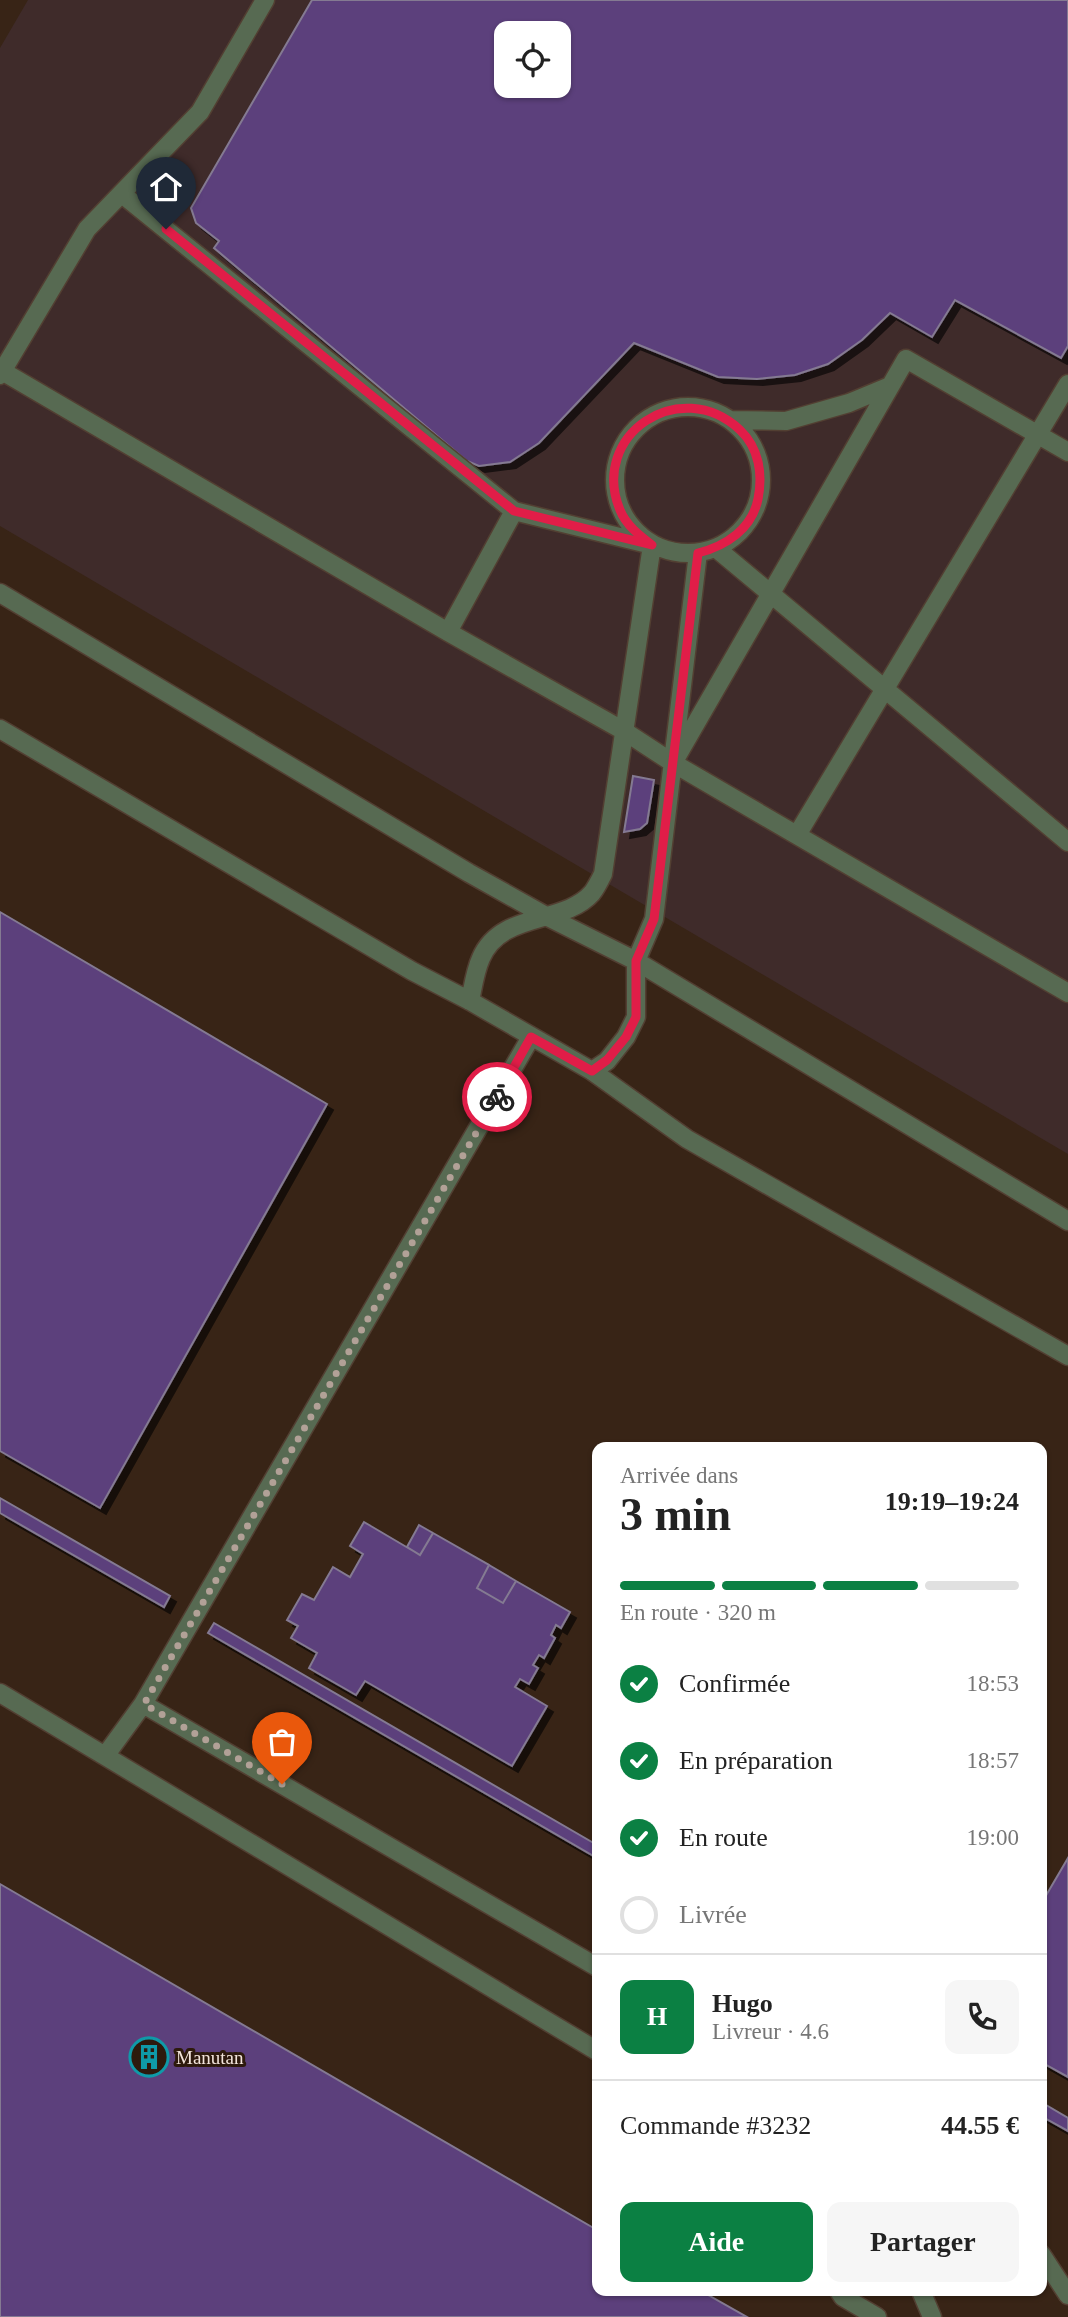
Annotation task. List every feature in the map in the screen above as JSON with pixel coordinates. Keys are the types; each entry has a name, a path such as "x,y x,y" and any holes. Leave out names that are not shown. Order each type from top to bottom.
{"street":[{"path":"265,0 200,112 87,229 1,373 448,632 625,731 673,762 1068,993"},
{"path":"122,194 514,511 652,545 674,553 698,553 717,549 742,530 756,510 761,485 759,460 748,437 730,420 708,410 685,407 661,411 640,424 625,442 615,463 614,487 620,510 633,530 652,545"},
{"path":"673,762 906,359 1068,452"},
{"path":"797,835 1068,384"},
{"path":"730,420 786,421 849,403 890,386"},
{"path":"448,632 514,511"},
{"path":"470,1001 481,957 494,938 512,928 575,905 591,894 603,874 652,545"},
{"path":"717,549 1067,839"},
{"path":"592,1071 607,1060 626,1037 636,1017 636,961 654,919 698,553"},
{"path":"0,593 469,873 546,916 636,961 1068,1220"},
{"path":"0,729 412,971 592,1071 687,1139 1068,1356"},
{"path":"105,1756 144,1704 531,1037"},
{"path":"0,1693 592,2048"},
{"path":"144,1704 592,1964"},
{"path":"1047,2262 1068,2295"},
{"path":"842,2296 877,2317"},
{"path":"922,2296 932,2317"}],"shaded area":[{"path":"28,0 1068,0 1068,1154 0,526 0,48"}],"building":[{"path":"312,0 1068,0 1068,346 1061,358 955,300 932,337 890,313 862,340 828,364 795,375 757,379 718,377 634,343 539,443 510,462 479,466 467,461 214,248 219,241 196,223 191,208"},
{"path":"633,776 654,780 647,823 640,829 624,832"},
{"path":"0,912 327,1104 100,1508 0,1451"},
{"path":"0,1498 170,1596 164,1607 0,1513"},
{"path":"364,1522 420,1555 433,1533 489,1565 477,1588 503,1603 516,1581 570,1612 561,1628 556,1625 551,1635 555,1638 544,1658 539,1655 533,1665 538,1668 529,1684 520,1679 515,1687 547,1706 512,1766 365,1681 356,1695 309,1668 317,1653 291,1638 298,1626 287,1620 302,1594 314,1600 333,1567 350,1577 363,1554 350,1546"},
{"path":"419,1525 433,1533 420,1555 407,1547"},
{"path":"489,1565 516,1581 503,1603 477,1588"},
{"path":"214,1623 592,1842 592,1855 208,1633"},
{"path":"1068,1858 1068,2077 1047,2065 1047,1894"},
{"name":"Manutan","path":"0,1884 592,2227 592,2296 710,2296 747,2317 0,2317"},
{"path":"1047,2106 1068,2118 1068,2131 1047,2119"}],"way so far":[{"path":"282,1784 144,1704 497,1097"}],"place":[{"name":"Manutan","path":"149,2057"}],"route":[{"path":"166,229 514,511 652,545 633,530 620,510 614,487 615,463 625,442 640,424 661,411 685,407 708,410 730,420 748,437 759,460 761,485 756,510 742,530 717,549 698,553 654,919 636,961 636,1017 626,1037 607,1060 592,1071 531,1037 497,1097"}]}
